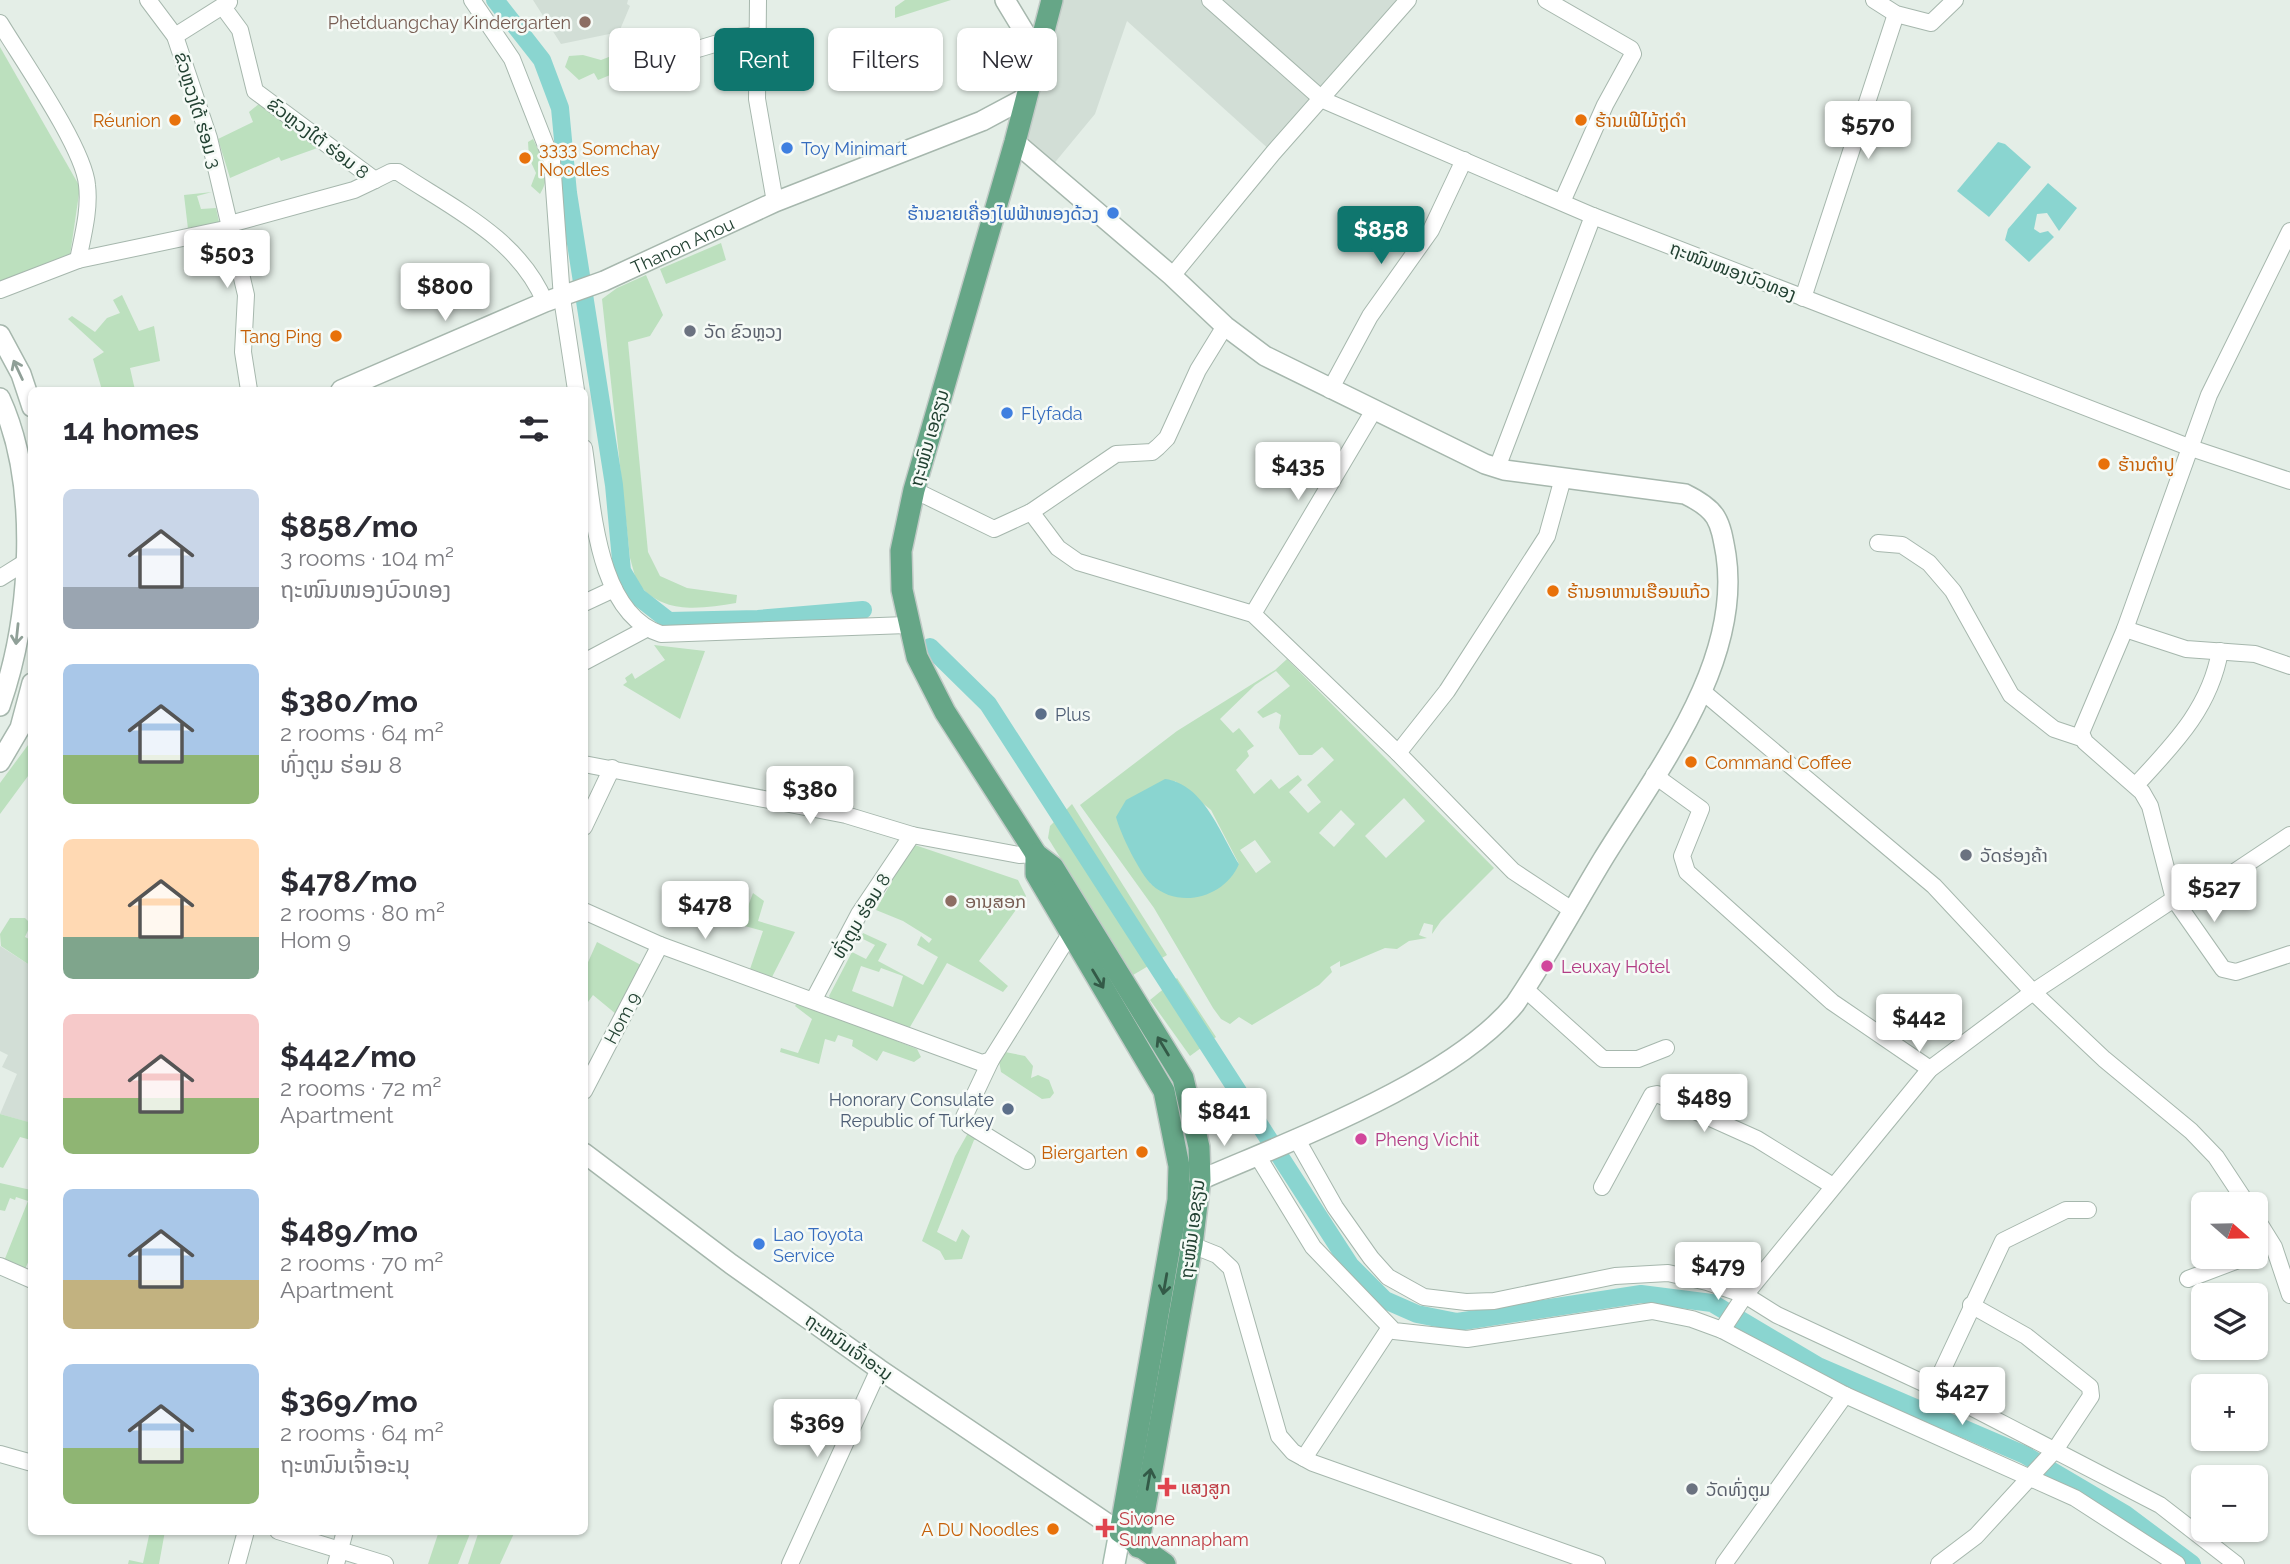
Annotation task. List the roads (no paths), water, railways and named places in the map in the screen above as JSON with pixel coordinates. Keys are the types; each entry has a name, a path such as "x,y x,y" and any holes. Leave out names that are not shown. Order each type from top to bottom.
{"main road":[{"name":"ຖະໜົນ ເອຊຽນ","path":"1044,28 1052,0"},
{"name":"ຖະໜົນ ເອຊຽນ","path":"1026,91 914,490 901,551 902,590 907,625 917,657 935,694 1036,854 1053,867 1183,1078 1199,1147 1199,1180 1192,1245 1137,1555"},
{"name":"ຖະໜົນ ເອຊຽນ","path":"1036,854 1036,874 1164,1091 1179,1166 1172,1245 1114,1564"},
{"path":"1120,1532 1137,1555 1165,1564"}],"street":[{"name":"ຂົວຫຼວງໃຕ້ ຮ່ອມ 3","path":"148,0 175,36 209,138 246,295 243,352 249,387"},
{"path":"472,0 512,59 552,161 553,300 575,387"},
{"path":"758,0 760,28"},
{"path":"1005,0 1022,28"},
{"name":"ຖະໜົນໜອງບົວທອງ","path":"1210,0 1324,100 1593,216 2191,448 2290,481"},
{"path":"1172,276 1273,153 1324,100 1408,0"},
{"path":"1546,0 1631,49 1633,54 1605,106 1562,202"},
{"path":"1874,0 1896,14 1931,23 1955,0"},
{"path":"175,36 227,4"},
{"name":"ຂົວຫຼວງໃຕ້ ຮ່ອມ 8","path":"227,4 240,30 255,91 375,180 391,172 398,172 503,241 553,300"},
{"path":"1803,298 1896,14"},
{"path":"0,23 67,134 87,181 87,204 78,260"},
{"path":"757,91 775,202"},
{"name":"Thanon Anou","path":"348,387 604,281 775,202 982,121 1024,99"},
{"path":"1014,142 1172,276 1225,326 1265,356 1330,390 1497,468 1685,494 1708,505 1721,525 1729,580 1714,665 1654,775 1525,989 1494,1025 1410,1085 1199,1180"},
{"path":"1330,390 1370,316 1431,230 1464,160"},
{"path":"0,290 78,260 230,226 355,190 375,180"},
{"path":"1497,468 1593,216"},
{"path":"2081,738 2125,629 2209,395 2290,231"},
{"path":"914,490 994,529 1031,512 1116,454 1152,452 1167,438 1198,370 1225,326"},
{"path":"0,335 21,374 28,395"},
{"path":"0,398 9,418 20,465 26,537 0,706"},
{"path":"1254,614 1374,410"},
{"path":"588,474 599,547 614,589 635,621 646,629 660,634 907,625"},
{"path":"1398,753 1447,691 1548,536 1563,478"},
{"path":"1031,512 1058,548 1078,562 1254,614 1398,753 1513,871 1572,909"},
{"path":"1878,543 1902,544 1929,563 1952,591 2011,695 2054,729 2081,738 2136,785 2150,806 2174,899 2223,969 2236,972 2290,954"},
{"path":"0,578 24,563"},
{"path":"588,601 614,589"},
{"path":"588,660 646,629"},
{"path":"2125,629 2186,649 2255,653 2290,666"},
{"path":"2136,785 2183,735 2197,715 2217,670 2220,651"},
{"path":"7,659 28,678"},
{"path":"1702,691 1934,886 2033,992 2104,1059 2191,1131 2216,1157 2239,1192"},
{"path":"0,762 20,728 28,697"},
{"path":"0,762 28,735"},
{"path":"588,765 846,815 912,835 1019,855 1036,854"},
{"path":"588,819 612,768"},
{"path":"1654,775 1701,809 1682,856 1687,872 1832,1002 1930,1069"},
{"name":"ທົ່ງຕູມ ຮ່ອມ 8","path":"814,999 859,914 912,835"},
{"path":"1722,1329 1745,1295 1930,1069 2033,992 2174,899 2218,883 2290,835"},
{"path":"588,913 660,945 814,999 982,1063 991,1060"},
{"path":"1027,1161 968,1125 964,1117 991,1060 1070,934"},
{"name":"Hom 9","path":"588,1083 660,945"},
{"path":"1525,989 1603,1059 1638,1059 1666,1048"},
{"path":"1602,1187 1652,1095 1657,1094 1757,1139 1833,1186"},
{"path":"1293,1139 1335,1207 1371,1258 1388,1277 1424,1297 1465,1302 1494,1301 1615,1276 1668,1273 1745,1295 1777,1315 1934,1388 2052,1453 2160,1505 2236,1564"},
{"path":"1261,1154 1313,1247 1389,1329 1466,1339 1652,1311 1670,1313 1722,1329 1845,1395 2032,1474 2085,1504 2177,1564"},
{"name":"ຖະຫນົນເຈົ້າອະນຸ","path":"588,1156 879,1369 1120,1532"},
{"path":"1934,1388 1971,1305 2006,1238 2066,1210 2088,1210"},
{"path":"2268,1237 2274,1247 2290,1295"},
{"path":"1192,1245 1217,1255 1231,1268 1279,1436 1293,1452 1597,1564"},
{"path":"2268,1249 2274,1247"},
{"path":"0,1266 28,1278"},
{"path":"2188,1279 2215,1269"},
{"path":"1939,1564 1976,1536 2052,1453 2089,1401 2090,1387 2026,1336 1971,1305"},
{"path":"1304,1458 1389,1329"},
{"path":"790,1564 879,1369"},
{"path":"1724,1564 1845,1395"},
{"path":"0,1454 28,1462"},
{"path":"237,1564 245,1535"},
{"path":"288,1535 338,1556 385,1564"},
{"path":"338,1556 344,1535"}],"water":[{"path":"1998,142 2005,144 2031,167 1989,217 1957,191"},
{"path":"2048,183 2077,208 2059,231 2047,213 2037,214 2034,229 2040,233 2048,231 2054,237 2029,262 2005,240 2008,229"},
{"path":"1165,779 1179,783 1201,800 1239,864 1223,885 1213,892 1188,898 1163,893 1152,885 1142,872 1122,833 1116,817 1126,800"}],"waterway":[{"path":"495,0 542,60 560,108 568,193 614,485 622,571 637,596 669,621 758,619 863,610"},
{"path":"930,647 988,704 1350,1265 1385,1300 1417,1314 1457,1322 1641,1294 1712,1303 1818,1366 2025,1455 2125,1514 2192,1564"}],"place":[{"name":"Phetduangchay Kindergarten","path":"585,22"},
{"name":"Réunion","path":"175,120"},
{"name":"ຮ້ານເຟີໄມ້ຖູ່ດຳ","path":"1581,120"},
{"name":"Toy Minimart","path":"787,148"},
{"name":"3333 Somchay Noodles","path":"525,158"},
{"name":"ຮ້ານຂາຍເຄື່ອງໄຟຟ້າໜອງດ້ວງ","path":"1113,213"},
{"name":"ວັດ ຂົວຫຼວງ","path":"690,331"},
{"name":"Tang Ping","path":"336,336"},
{"name":"Flyfada","path":"1007,413"},
{"name":"ຮ້ານຕຳປູ","path":"2104,464"},
{"name":"ຮ້ານອາຫານເຮືອນແກ້ວ","path":"1553,591"},
{"name":"Plus","path":"1041,714"},
{"name":"Command Coffee","path":"1691,762"},
{"name":"ວັດຮ່ອງຄ້າ","path":"1966,855"},
{"name":"ອານຸສອກ","path":"951,901"},
{"name":"Leuxay Hotel","path":"1547,966"},
{"name":"Honorary Consulate Republic of Turkey","path":"1008,1109"},
{"name":"Pheng Vichit","path":"1361,1139"},
{"name":"Biergarten","path":"1142,1152"},
{"name":"Lao Toyota Service","path":"759,1244"},
{"name":"ແສງສູກ","path":"1167,1487"},
{"name":"ວັດທົ່ງຕູມ","path":"1692,1489"},
{"name":"Sivone Sunvannapham","path":"1105,1528"},
{"name":"A DU Noodles","path":"1053,1529"}]}
